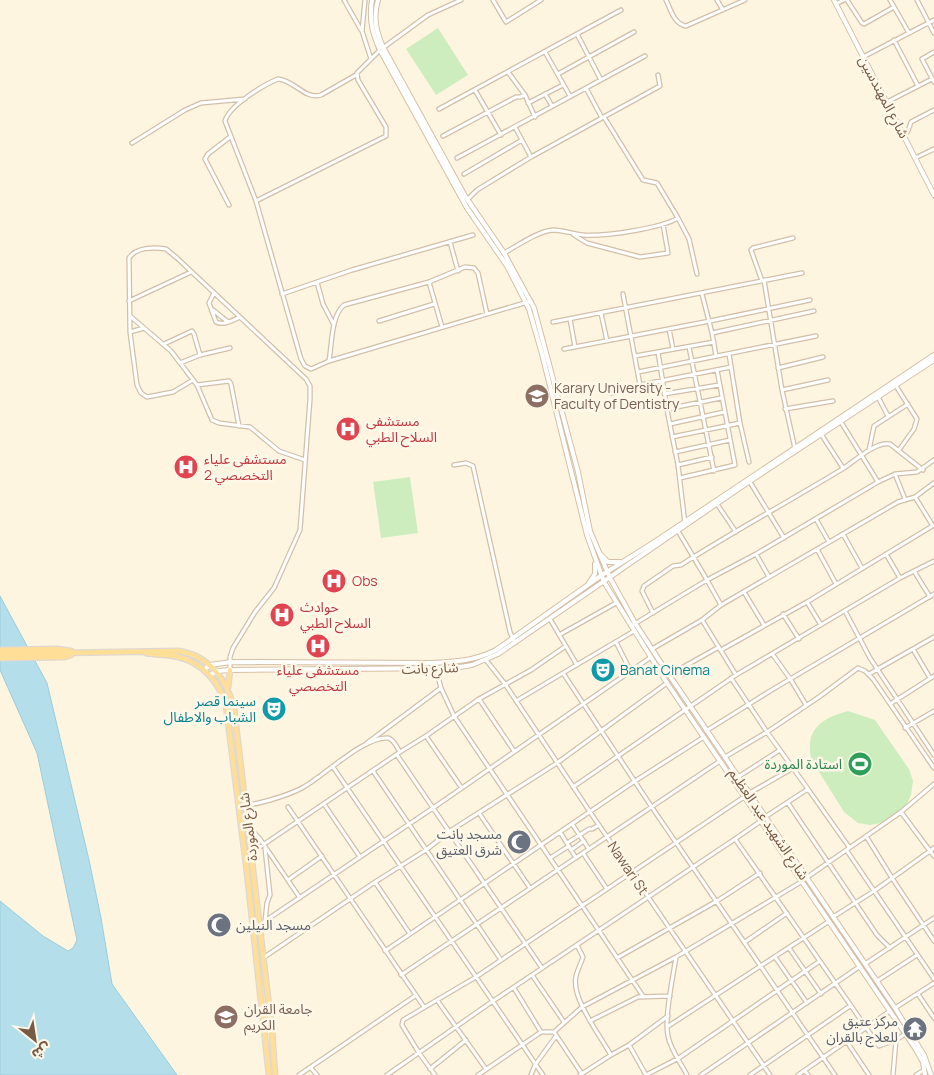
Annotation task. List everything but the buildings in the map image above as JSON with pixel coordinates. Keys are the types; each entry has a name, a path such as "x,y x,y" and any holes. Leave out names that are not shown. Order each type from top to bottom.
{"main road":[{"path":"372,0 370,13 373,36 468,199 504,253 528,302 559,413"},
{"path":"378,0 375,17 376,31 381,49 468,208 528,302"},
{"name":"شارع المهندسين","path":"835,2 932,185 934,194"},
{"path":"685,523 841,422 884,391 896,386 933,358"},
{"path":"685,523 933,358"},
{"name":"شارع الشهيد عبد العظيم","path":"559,413 578,472 590,531 607,572 633,625 634,631 720,761 748,794 801,882 828,922 890,1011 924,1055 925,1075"},
{"name":"شارع الشهيد عبد العظيم","path":"559,413 577,500 594,559 604,582 616,603 652,649 725,758 744,797 763,819 806,878 895,1008 905,1034 931,1075"},
{"name":"شارع بانت","path":"217,671 436,669 472,665 486,660 550,619 678,531 685,523"},
{"name":"شارع بانت","path":"210,665 231,662 457,662 485,655 514,641 602,575 685,523"},
{"path":"597,550 608,562 622,562"},
{"path":"587,586 595,574 594,559"},
{"path":"617,592 615,578 625,567"},
{"path":"0,650 48,653"},
{"name":"شارع الموردة","path":"0,654 48,653 66,650 76,653 156,650 187,652 200,658 217,671 228,688 234,708 272,1032 275,1075"},
{"name":"شارع الموردة","path":"135,652 184,658 204,670 222,691 228,709 269,1075"},
{"path":"0,658 48,653"},
{"name":"شارع الموردة","path":"48,653 65,657 76,653"},
{"path":"204,670 210,665"},
{"path":"228,688 230,670"},
{"path":"210,675 217,671"},
{"path":"810,895 815,892"},
{"path":"926,1067 934,1060"}],"street":[{"path":"344,0 362,31 371,59"},
{"path":"362,31 365,0"},
{"path":"460,0 428,15 381,49 356,75 322,95 308,94 287,81 278,79 232,109 226,117 226,125 256,201 303,363 308,368 311,369 329,361 528,302"},
{"path":"493,0 506,22 541,0"},
{"path":"666,0 677,22 680,25 686,26 745,0"},
{"path":"717,0 723,10"},
{"path":"835,2 845,0 864,24 894,7"},
{"path":"890,0 909,33"},
{"path":"917,0 934,33"},
{"path":"440,109 621,10"},
{"path":"863,57 934,20"},
{"path":"558,74 634,32"},
{"path":"577,34 601,80"},
{"path":"894,40 918,86"},
{"path":"545,52 570,96"},
{"path":"887,102 918,86 933,81 922,59 934,52"},
{"path":"457,158 645,56"},
{"path":"508,72 525,95 535,117"},
{"path":"256,201 386,136 386,127 356,75"},
{"path":"468,199 477,190 532,157 660,86 658,75"},
{"path":"528,103 563,85"},
{"path":"586,88 643,180 657,183 678,218 689,239 697,274"},
{"path":"475,90 501,135"},
{"path":"545,94 552,106"},
{"path":"443,136 516,97 525,95"},
{"path":"132,143 201,102 246,99"},
{"path":"904,135 908,131 911,122 934,110"},
{"path":"515,127 532,157"},
{"path":"229,205 205,159 208,154 230,137"},
{"path":"464,174 522,140"},
{"path":"916,158 934,149"},
{"path":"504,253 546,232 554,230 592,235 634,230 663,224 678,218"},
{"path":"571,233 587,243 646,257 668,253 663,224"},
{"path":"282,294 473,235"},
{"path":"793,238 751,250 763,281 769,308 785,409 795,450"},
{"path":"450,242 458,271"},
{"path":"193,380 173,392 147,396 143,395 137,386 129,315 129,258 135,252 145,249 166,249 240,316 308,382 310,399 300,530 274,588 255,612 236,642 231,653 230,670"},
{"path":"329,361 335,317 344,305 429,282 468,267 476,270 487,314"},
{"path":"129,301 191,272"},
{"path":"553,322 802,273"},
{"path":"317,282 323,304 334,325"},
{"path":"429,282 442,327"},
{"path":"214,293 209,301 216,322 220,324 240,316"},
{"path":"623,294 640,385"},
{"path":"702,294 710,322 716,356"},
{"path":"564,349 710,322 810,300"},
{"path":"379,321 434,304"},
{"path":"211,309 228,322"},
{"path":"712,333 814,311"},
{"path":"601,312 606,341"},
{"path":"129,315 164,344 180,363 197,385 212,420 219,423 250,427 279,451 305,460"},
{"path":"570,319 575,347"},
{"path":"130,332 144,328"},
{"path":"669,329 674,349"},
{"path":"164,344 192,332 200,355"},
{"path":"638,372 816,336"},
{"path":"635,356 714,342"},
{"path":"689,347 714,470"},
{"path":"180,363 200,355 230,348"},
{"path":"658,352 678,465 685,523"},
{"path":"729,354 740,423 749,462"},
{"path":"778,368 824,357"},
{"path":"611,393 640,385 731,367"},
{"path":"680,478 735,465 717,370"},
{"path":"782,390 828,380"},
{"path":"197,385 229,381 239,426"},
{"path":"664,394 719,385"},
{"path":"896,386 916,416 914,429 899,450"},
{"path":"878,397 888,416"},
{"path":"667,409 721,398"},
{"path":"785,409 833,401"},
{"path":"869,450 874,426 908,404"},
{"path":"670,424 724,412"},
{"path":"841,422 878,482"},
{"path":"672,437 740,423"},
{"path":"821,434 843,468"},
{"path":"675,452 730,440"},
{"path":"653,613 642,588 673,566 681,565 843,468 869,450 885,443 890,444 923,470"},
{"path":"678,465 712,457"},
{"path":"633,625 707,580 784,538 878,482 895,474 911,474 923,470 934,460"},
{"path":"454,465 466,463 473,466 510,632 514,641"},
{"path":"895,474 906,499"},
{"path":"750,482 784,538"},
{"path":"652,649 702,620 721,606 769,577 906,499 915,497 934,483"},
{"path":"669,675 807,602 933,525 915,497"},
{"path":"717,504 736,532"},
{"path":"816,519 829,542"},
{"path":"678,531 721,606"},
{"path":"843,534 862,568"},
{"path":"817,549 836,584"},
{"path":"756,554 769,577"},
{"path":"886,554 900,578"},
{"path":"573,787 731,678 773,655 900,578 934,561"},
{"path":"706,731 932,596 914,571"},
{"path":"744,592 764,625"},
{"path":"807,602 821,625"},
{"path":"560,635 616,603"},
{"path":"845,611 878,671 912,723 932,748 934,755"},
{"path":"783,614 799,639"},
{"path":"550,619 577,665"},
{"path":"702,620 736,675"},
{"path":"516,701 634,631"},
{"path":"869,674 878,671 934,637"},
{"path":"616,642 630,670"},
{"path":"251,854 479,699 531,670 566,646"},
{"path":"890,704 932,677 913,649"},
{"path":"773,655 806,705"},
{"path":"259,926 651,657"},
{"name":"Nawari St","path":"486,660 505,684 598,825 770,1075"},
{"path":"725,758 767,732 858,668 869,674 934,768"},
{"path":"436,669 441,688 454,716 643,996"},
{"path":"563,673 651,806 746,942 835,1075"},
{"path":"731,678 808,789 934,979"},
{"path":"263,958 426,850 450,831 557,763 667,683"},
{"path":"239,807 300,789 441,688"},
{"path":"479,699 514,751"},
{"path":"906,728 934,711"},
{"path":"426,736 461,787"},
{"path":"385,951 704,736"},
{"path":"362,746 376,740 388,738 394,743 398,754 433,808 542,968"},
{"path":"924,754 932,748"},
{"path":"737,780 780,750"},
{"path":"401,975 720,761"},
{"path":"333,767 544,1075"},
{"path":"748,794 793,768"},
{"path":"373,771 501,960"},
{"path":"806,878 902,812 934,784"},
{"path":"387,1075 457,1028 493,1001 808,789"},
{"path":"435,1075 419,1053 402,1022 476,977 744,797"},
{"path":"788,803 877,935 890,948"},
{"path":"324,804 360,857"},
{"path":"288,807 424,1007"},
{"path":"902,812 932,850 934,856"},
{"path":"479,813 530,888"},
{"path":"572,824 589,849"},
{"path":"550,858 569,846 580,835 598,825"},
{"path":"241,828 248,826 300,898"},
{"path":"560,832 576,858"},
{"path":"866,836 934,941"},
{"path":"736,839 834,984 880,1047 905,1034"},
{"path":"569,846 584,841"},
{"path":"264,846 270,895 265,922"},
{"path":"833,917 932,850"},
{"path":"584,853 607,889"},
{"path":"288,880 322,856"},
{"path":"617,958 717,901 760,873"},
{"path":"375,882 410,934"},
{"path":"531,1075 564,1022 582,1007 676,957 801,882"},
{"path":"746,942 787,913"},
{"path":"865,964 934,918"},
{"path":"667,1027 828,922"},
{"path":"577,946 583,957 576,980 582,1007 611,1055"},
{"path":"789,948 821,994"},
{"path":"876,981 917,955"},
{"path":"676,957 667,1027 669,1040 687,1075"},
{"path":"776,957 807,1003"},
{"path":"629,1045 646,1075 679,1058 820,961"},
{"path":"701,1075 859,967"},
{"path":"532,975 564,1022"},
{"path":"895,1008 934,984"},
{"path":"514,988 541,1032"},
{"path":"918,994 933,1015"},
{"path":"299,1075 415,996"},
{"path":"590,1021 636,997 670,996"},
{"path":"437,1000 486,1069"},
{"path":"750,1075 850,1006"},
{"path":"798,1075 890,1011"},
{"path":"478,1075 541,1032 555,1034 581,1074 629,1045 668,1016"},
{"path":"430,1069 466,1040"},
{"path":"893,1075 896,1040"},
{"path":"847,1042 869,1075"},
{"path":"916,1075 926,1067"},
{"path":"311,1068 317,1075"},
{"path":"805,1071 808,1075"}],"green space":[{"path":"438,28 468,75 436,95 406,49"},
{"path":"410,477 418,533 381,538 373,482"},
{"name":"استادة الموردة","path":"848,711 875,720 909,769 913,781 911,795 906,806 881,823 870,825 858,823 844,812 811,759 810,749 813,732 823,721"}],"water":[{"path":"0,596 47,683 89,860 112,984 177,1075 0,1075 0,901 43,936 68,951 73,948 77,940 37,753 0,670"}],"place":[{"name":"Karary University - Faculty of Dentistry","path":"537,396"},
{"name":"مستشفى السلاح الطبي","path":"348,429"},
{"name":"مستشفى علياء التخصصي 2","path":"186,467"},
{"name":"Obs","path":"334,581"},
{"name":"حوادث السلاح الطبي","path":"282,615"},
{"name":"مستشفى علياء التخصصي","path":"318,646"},
{"name":"Banat Cinema","path":"603,670"},
{"name":"سينما قصر الشباب والاطفال","path":"274,709"},
{"name":"استادة الموردة","path":"860,764"},
{"name":"مسجد بانت شرق العتيق","path":"519,842"},
{"name":"مسجد النيلين","path":"219,925"},
{"name":"جامعة القران الكريم","path":"226,1017"},
{"name":"مركز عتيق للعلاج بالقران","path":"915,1029"}]}
